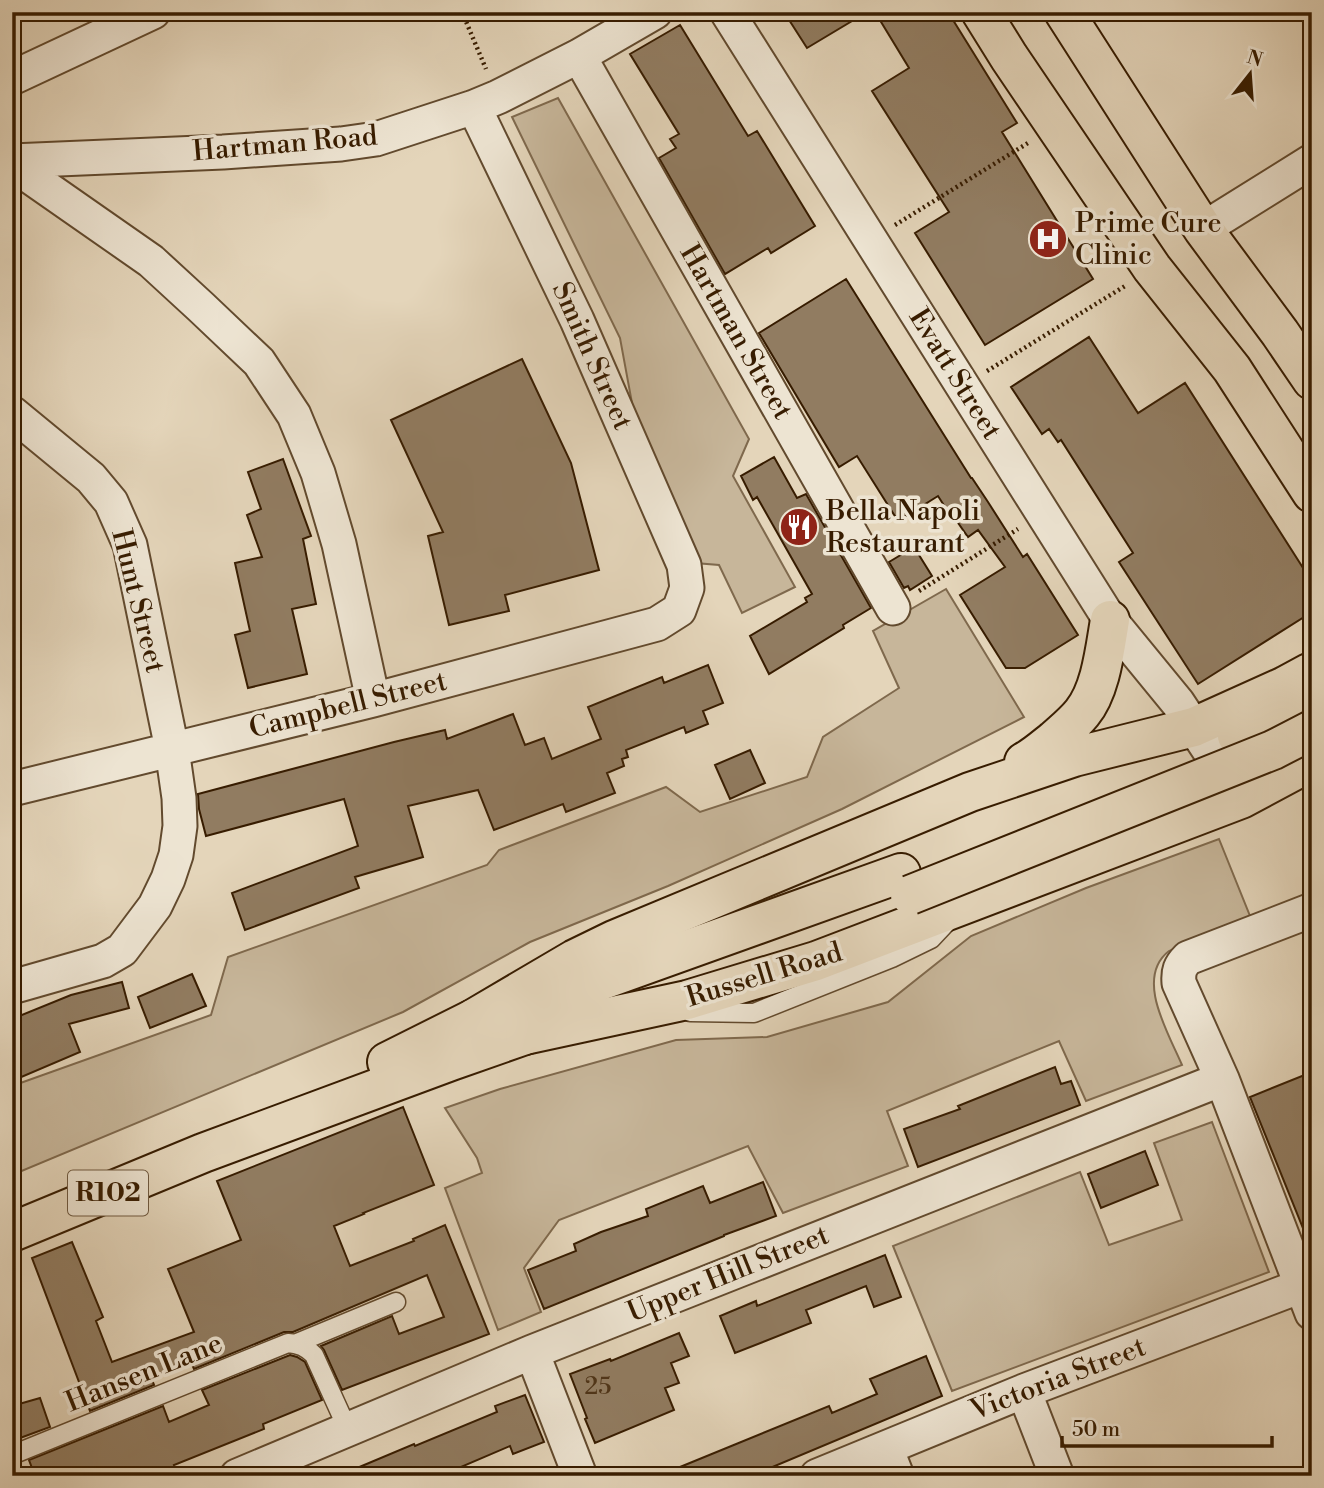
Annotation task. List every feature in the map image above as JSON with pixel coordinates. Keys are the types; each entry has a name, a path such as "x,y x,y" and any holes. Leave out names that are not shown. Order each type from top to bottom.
{"main road":[{"path":"981,12 1152,268 1232,369 1312,493"},
{"path":"1063,12 1203,229 1312,380"},
{"path":"970,792 1034,757 1083,712 1096,686 1110,620"},
{"name":"Russell Road","path":"203,1153 473,1019 575,959 614,940 970,792 1073,757 1194,727 1312,671"},
{"path":"1237,736 1312,683"},
{"path":"473,1019 544,1002 906,884 1312,704"},
{"path":"525,1035 906,884 1238,764 1312,730"},
{"name":"Russell Road","path":"12,1232 203,1153 525,1035 687,1000 816,961 1241,799 1312,761"}],"street":[{"path":"12,78 153,12"},
{"name":"Hartman Road","path":"12,163 210,153 376,139 486,102 579,56 655,12"},
{"name":"Evatt Street","path":"727,12 1110,620 1178,703 1241,799"},
{"name":"Hartman Street","path":"579,56 893,608"},
{"name":"Smith Street","path":"486,102 684,565 687,588 679,610"},
{"path":"1203,229 1312,161"},
{"path":"12,163 150,261 259,362 294,415 318,473 339,544 373,701"},
{"name":"Hunt Street","path":"12,987 103,961 122,950 155,906 168,879 176,855 180,826 180,798 173,749 130,545 111,502 90,478 16,421"},
{"name":"Campbell Street","path":"12,789 373,701 657,624 679,610"},
{"path":"1306,1299 1222,1079 1179,983 1178,974 1180,965 1188,958 1312,910"},
{"name":"Upper Hill Street","path":"237,1476 532,1352 1222,1079"},
{"name":"Victoria Street","path":"817,1476 891,1462 1024,1391 1306,1299"},
{"path":"532,1352 580,1476"},
{"path":"1024,1391 1057,1476"}],"lane":[{"name":"Hansen Lane","path":"12,1455 288,1342 297,1343 396,1302"},
{"path":"297,1343 314,1355 348,1430"}],"path":[{"path":"462,12 486,102"},
{"path":"870,240 1055,125"},
{"path":"962,386 1152,268"},
{"path":"893,608 1042,513"}],"shaded area":[{"path":"558,98 749,439 733,476 795,587 742,613 719,565 695,563 634,414 620,338 512,117"},
{"path":"946,589 1024,717 842,809 668,886 530,942 403,1012 12,1175 12,1086 211,1015 228,957 487,865 499,850 666,787 700,812 807,777 823,737 899,688 873,631"},
{"path":"1219,839 1250,916 1169,951 1159,962 1154,976 1154,991 1163,1022 1182,1065 1086,1101 1059,1041 887,1111 908,1166 783,1213 748,1146 559,1220 524,1268 541,1312 498,1330 445,1188 482,1173 477,1158 445,1108 500,1089 676,1040 767,1037 888,1002 971,936 1086,888"},
{"path":"1212,1122 1269,1272 952,1391 893,1246 1080,1172 1109,1245 1182,1220 1154,1143"}],"building":[{"path":"784,12 867,12 807,48"},
{"path":"875,12 948,12 1017,123 1002,132 1093,279 985,345 915,233 949,212 872,91 909,68"},
{"path":"680,25 748,136 757,131 815,226 771,253 768,248 725,274 659,158 676,148 670,139 679,134 630,54"},
{"path":"846,279 971,478 1023,557 1027,554 1078,635 1025,668 1006,668 960,595 1005,567 978,530 968,537 938,496 898,521 857,456 839,467 759,333"},
{"path":"1089,337 1138,413 1185,383 1312,582 1312,612 1198,684 1119,562 1133,553 1061,440 1058,442 1049,429 1042,434 1011,387"},
{"path":"522,359 571,463 599,570 505,595 509,611 449,625 428,536 443,532 391,420"},
{"path":"774,457 797,498 806,494 871,608 843,625 844,628 769,674 750,636 807,602 805,598 812,594 757,497 753,500 741,476"},
{"path":"283,459 311,536 303,539 316,604 292,609 307,674 248,688 235,635 250,631 235,563 262,557 247,515 261,509 248,472"},
{"path":"914,547 932,576 910,590 908,586 904,588 889,562"},
{"path":"708,665 723,703 703,711 708,724 686,733 684,727 626,750 628,757 622,759 624,766 607,773 615,793 566,812 563,804 494,830 478,790 408,806 423,857 355,877 359,888 245,930 232,893 358,846 344,799 206,836 198,794 445,730 447,739 513,714 525,745 544,738 552,759 601,739 588,707 662,677 664,683"},
{"path":"750,750 765,783 730,799 715,765"},
{"path":"192,974 206,1006 150,1028 138,997"},
{"path":"122,982 129,1008 69,1024 80,1052 12,1081 12,1019 71,995"},
{"path":"1055,1067 1061,1084 1071,1081 1080,1105 918,1167 904,1129 960,1109 958,1106"},
{"path":"1312,1072 1312,1248 1311,1248 1250,1097"},
{"path":"403,1107 434,1185 334,1226 350,1266 414,1241 413,1239 445,1225 489,1334 342,1390 321,1346 392,1316 399,1334 444,1317 427,1275 293,1332 284,1332 194,1369 191,1362 151,1377 154,1385 90,1411 32,1258 72,1242 103,1317 96,1321 112,1362 194,1332 168,1269 241,1240 217,1181"},
{"path":"1145,1151 1158,1185 1101,1208 1088,1174"},
{"path":"763,1182 776,1216 544,1309 528,1270 576,1251 574,1244 648,1216 646,1209 703,1186 710,1203"},
{"path":"885,1255 901,1297 874,1307 866,1286 806,1310 811,1323 735,1353 720,1316 756,1301 757,1306"},
{"path":"679,1333 689,1356 671,1363 679,1383 665,1388 674,1410 595,1443 570,1374 610,1359 611,1361"},
{"path":"290,1355 305,1362 322,1400 263,1424 264,1429 174,1465 176,1469 158,1476 35,1476 29,1460 163,1406 169,1422 209,1405 202,1390"},
{"path":"926,1356 942,1396 751,1476 658,1476 829,1406 832,1413 877,1394 870,1379"},
{"path":"525,1395 544,1442 513,1454 510,1446 440,1476 338,1476 497,1412 495,1406"},
{"path":"40,1398 50,1427 12,1441 12,1406"}],"place":[{"name":"Prime Cure Clinic","path":"1048,239"},
{"name":"Bella Napoli Restaurant","path":"799,527"}]}
